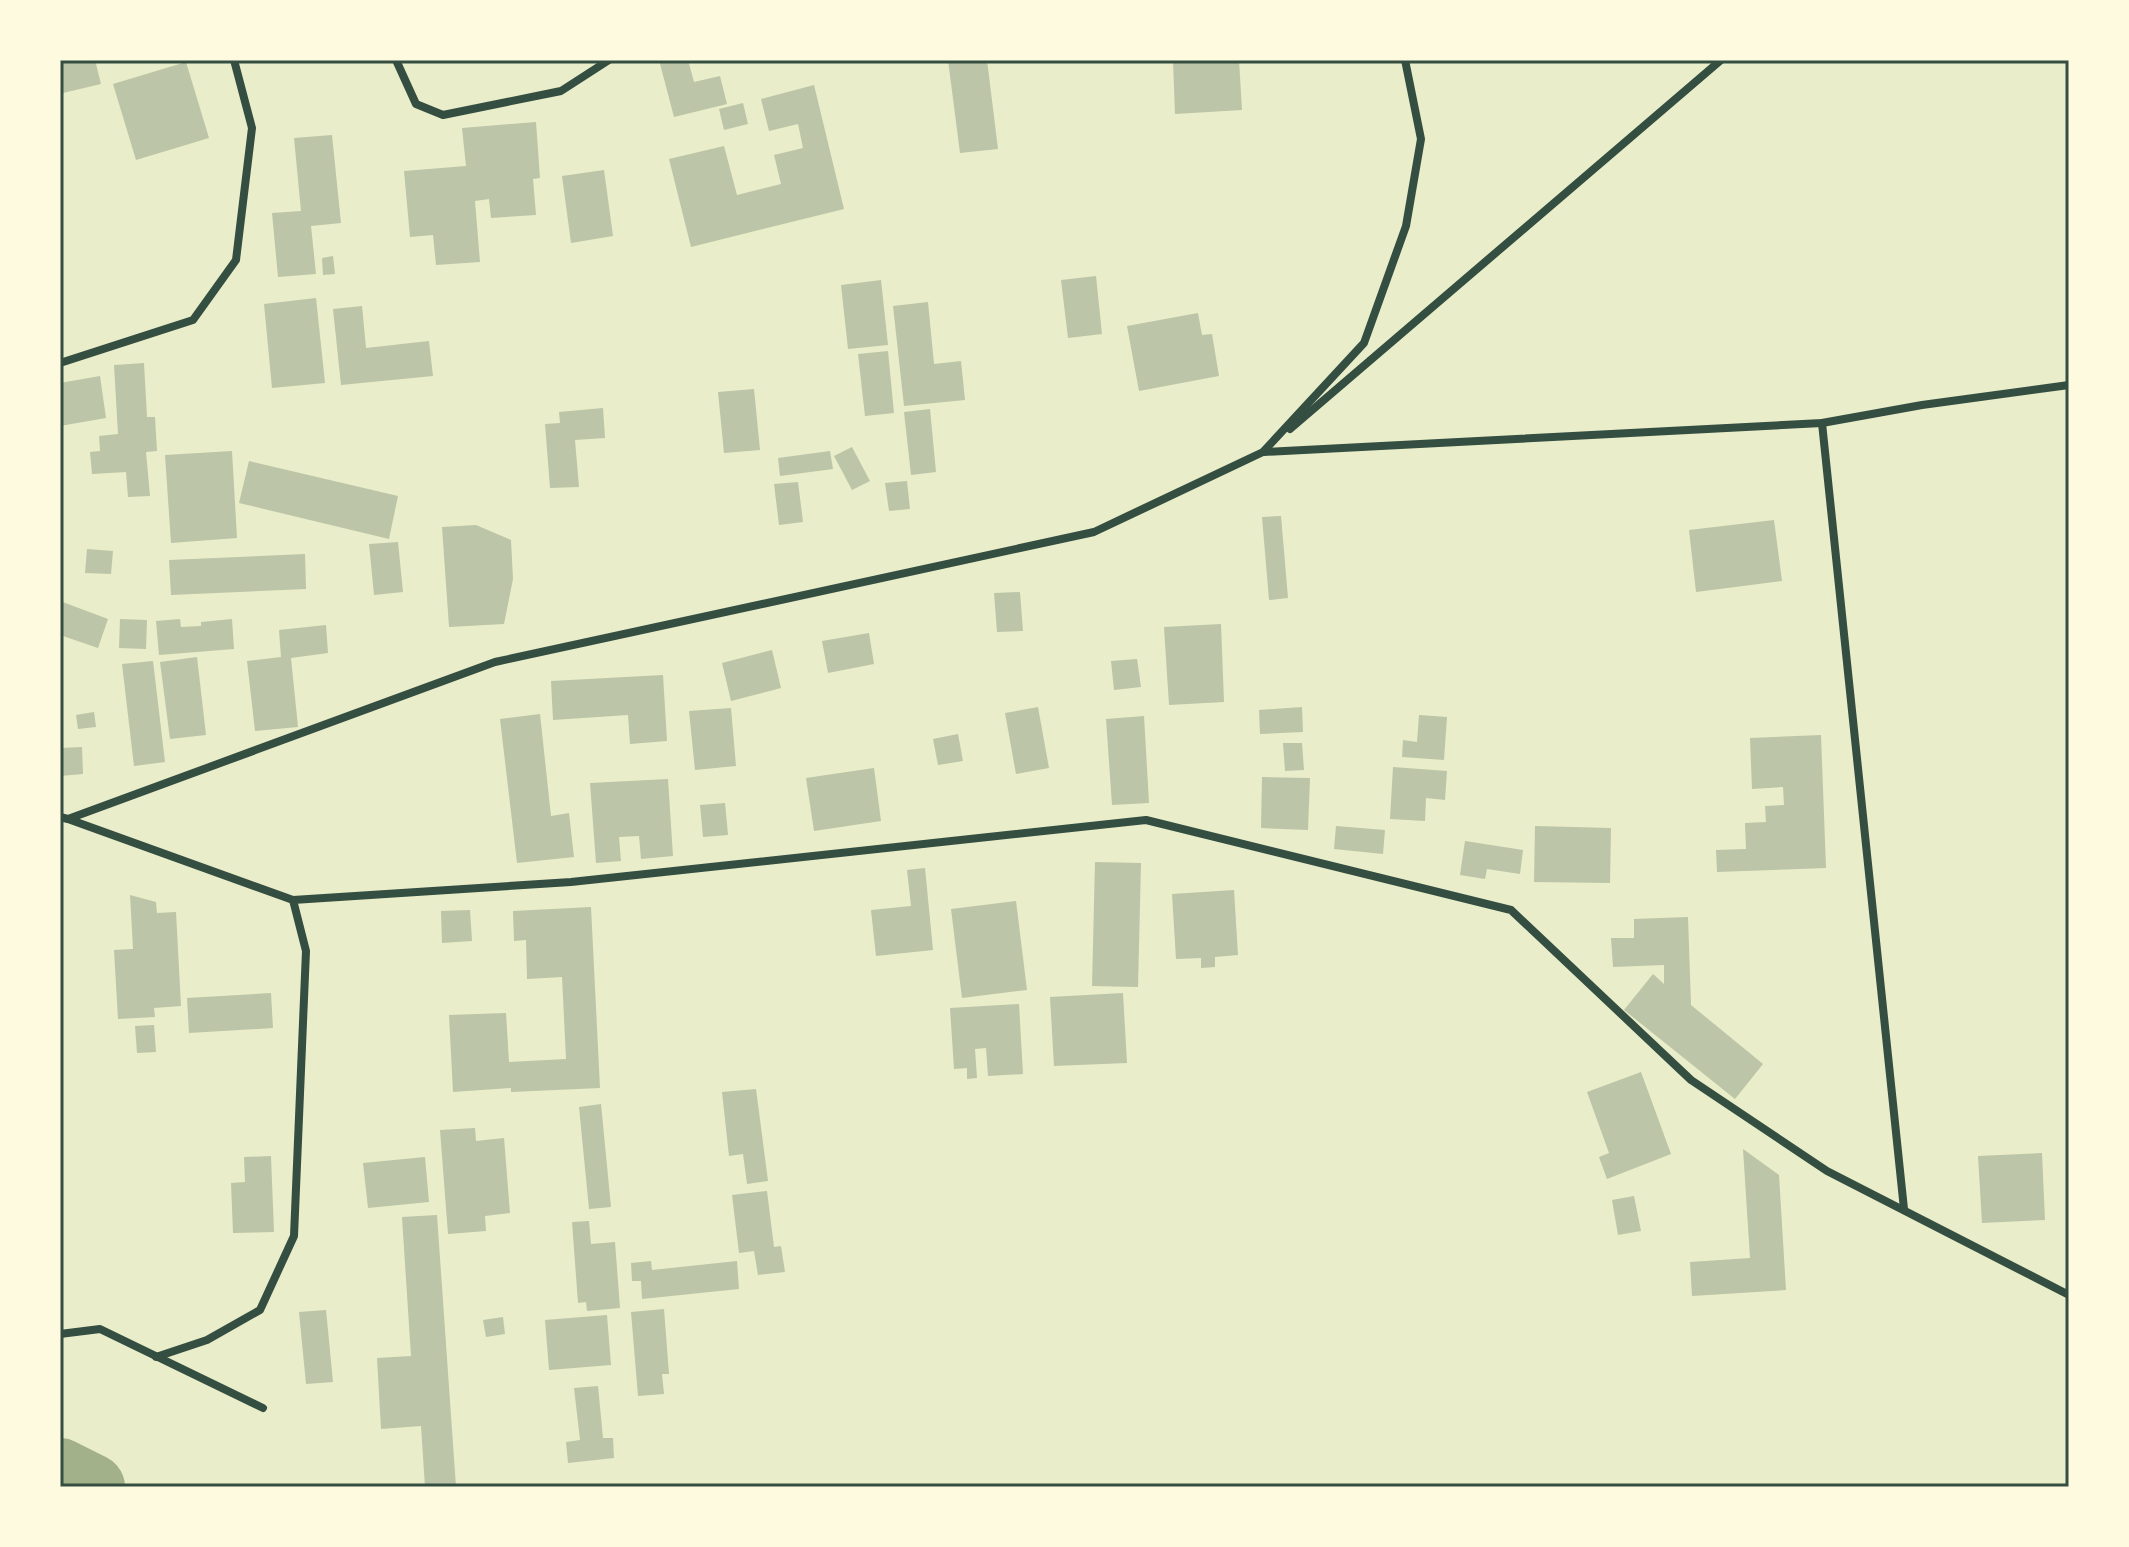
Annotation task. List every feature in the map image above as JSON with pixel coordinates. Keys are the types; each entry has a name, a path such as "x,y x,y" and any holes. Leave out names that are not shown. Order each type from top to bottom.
{"street":[{"path":"60,363 193,320 236,260 252,128 234,60"},
{"path":"396,60 416,104 443,115 561,91 609,60"},
{"path":"1263,452 1364,343 1406,226 1421,139 1405,60"},
{"path":"64,818 495,662 1094,532 1263,452 1721,60"},
{"path":"1263,452 1822,423 1922,405 2069,385"},
{"path":"1822,423 1904,1209"},
{"path":"64,818 293,900 571,882 1146,820 1511,910 1691,1080 1827,1171 2069,1295"},
{"path":"156,1357 207,1340 260,1310 294,1236 306,951 293,900"},
{"path":"60,1334 100,1329 263,1408"}],"building":[{"path":"60,60 95,60 101,84 63,93"},
{"path":"659,60 688,60 694,82 720,76 727,104 674,117"},
{"path":"948,60 987,60 998,149 960,153"},
{"path":"1173,60 1239,60 1242,110 1175,114"},
{"path":"186,62 209,138 136,160 113,84"},
{"path":"814,85 844,209 691,247 669,159 724,146 737,195 781,184 774,155 803,148 798,124 769,131 761,99"},
{"path":"743,103 748,124 724,130 719,109"},
{"path":"536,122 540,178 533,179 536,215 491,218 489,199 475,201 480,262 436,265 433,235 410,237 404,171 466,166 462,128"},
{"path":"332,135 341,223 311,226 316,274 278,277 272,213 301,211 294,138"},
{"path":"604,170 613,236 571,243 562,176"},
{"path":"333,256 335,274 323,275 322,258"},
{"path":"1096,276 1102,334 1068,338 1061,280"},
{"path":"881,280 888,345 848,349 841,285"},
{"path":"316,298 325,383 272,388 264,304"},
{"path":"928,302 934,364 961,361 965,400 904,406 893,306"},
{"path":"362,306 366,348 429,341 433,376 341,385 333,309"},
{"path":"1198,313 1202,335 1212,334 1219,376 1139,391 1127,326"},
{"path":"888,351 894,413 865,416 858,354"},
{"path":"144,363 147,417 155,417 157,451 146,452 150,496 128,497 126,472 92,474 90,452 100,451 99,436 118,434 114,365"},
{"path":"100,376 106,418 60,426 60,383"},
{"path":"754,389 760,450 724,453 718,392"},
{"path":"603,408 605,438 575,440 579,487 550,488 545,424 560,423 559,412"},
{"path":"930,409 936,472 911,475 904,412"},
{"path":"852,447 870,481 852,490 834,456"},
{"path":"232,451 237,538 171,543 165,455"},
{"path":"830,451 833,469 780,476 778,458"},
{"path":"249,461 398,496 389,539 239,503"},
{"path":"907,481 910,509 889,511 885,483"},
{"path":"798,482 803,522 779,525 774,484"},
{"path":"1281,516 1288,598 1269,600 1262,517"},
{"path":"1774,520 1782,581 1696,592 1689,530"},
{"path":"476,525 511,540 513,579 504,624 449,627 442,527"},
{"path":"398,542 403,592 374,595 369,544"},
{"path":"87,549 113,551 111,574 85,573"},
{"path":"305,554 306,589 171,595 169,560"},
{"path":"1020,592 1023,631 997,632 994,593"},
{"path":"60,601 108,619 98,648 60,635"},
{"path":"120,619 147,620 146,649 119,648"},
{"path":"180,619 181,627 232,619 234,649 159,655 156,621"},
{"path":"1221,624 1224,702 1169,705 1164,627"},
{"path":"326,625 328,653 291,658 298,727 255,731 247,661 281,657 279,630"},
{"path":"869,633 874,664 828,673 822,641"},
{"path":"772,650 781,688 731,701 722,663"},
{"path":"197,657 206,735 170,739 160,662"},
{"path":"1137,659 1141,687 1114,690 1111,661"},
{"path":"153,661 165,762 134,766 122,664"},
{"path":"663,675 667,741 630,744 628,715 553,720 551,681"},
{"path":"1038,707 1049,768 1016,774 1005,713"},
{"path":"1302,707 1303,732 1260,734 1259,710"},
{"path":"731,708 736,766 695,770 689,711"},
{"path":"94,712 96,727 78,729 76,715"},
{"path":"540,714 551,816 569,813 574,857 517,863 500,719"},
{"path":"1419,715 1447,717 1444,760 1402,757 1403,740 1417,742"},
{"path":"1144,716 1149,803 1112,805 1106,719"},
{"path":"958,734 963,761 938,765 933,739"},
{"path":"1821,735 1826,868 1717,872 1716,850 1746,849 1745,823 1766,822 1765,806 1784,805 1783,787 1752,789 1750,738"},
{"path":"1283,743 1302,743 1304,770 1285,771"},
{"path":"82,747 83,774 60,776 60,748"},
{"path":"1393,767 1447,771 1445,800 1426,798 1425,821 1390,819"},
{"path":"874,768 881,821 814,831 806,778"},
{"path":"1262,777 1310,778 1308,830 1261,828"},
{"path":"668,779 673,856 641,859 639,836 619,837 621,861 596,863 590,783"},
{"path":"725,803 728,835 703,837 700,805"},
{"path":"1336,826 1385,830 1383,854 1334,849"},
{"path":"1535,826 1611,828 1610,883 1534,882"},
{"path":"1465,841 1523,850 1520,874 1487,869 1485,879 1460,875"},
{"path":"1095,862 1141,863 1138,987 1092,986"},
{"path":"925,868 933,950 876,956 871,910 911,906 907,870"},
{"path":"1234,890 1238,955 1215,957 1215,967 1201,968 1201,958 1176,959 1172,894"},
{"path":"130,895 156,902 157,913 176,912 181,1006 154,1008 155,1017 118,1019 114,950 133,949"},
{"path":"1016,901 1027,990 962,998 951,909"},
{"path":"591,907 600,1088 511,1092 511,1088 453,1092 449,1015 506,1013 509,1062 566,1059 562,977 527,979 526,940 514,941 513,911"},
{"path":"470,910 472,941 442,943 441,911"},
{"path":"1688,917 1691,1005 1763,1064 1735,1099 1624,1010 1653,974 1664,984 1664,965 1613,967 1611,938 1634,938 1634,919"},
{"path":"271,993 273,1028 189,1033 187,998"},
{"path":"1123,993 1127,1063 1054,1066 1050,997"},
{"path":"1019,1004 1023,1074 988,1076 986,1048 975,1049 977,1078 967,1079 967,1068 954,1069 950,1008"},
{"path":"154,1025 156,1052 137,1053 135,1026"},
{"path":"1641,1072 1671,1154 1607,1179 1599,1157 1609,1153 1587,1092"},
{"path":"756,1089 768,1181 747,1184 743,1154 729,1156 722,1092"},
{"path":"601,1104 611,1207 589,1209 579,1107"},
{"path":"475,1128 476,1141 504,1138 510,1213 485,1216 486,1231 448,1234 440,1130"},
{"path":"1743,1149 1779,1175 1786,1290 1692,1296 1690,1262 1750,1258"},
{"path":"2042,1153 2045,1220 1982,1223 1978,1156"},
{"path":"271,1156 274,1232 233,1233 231,1183 245,1182 244,1157"},
{"path":"425,1157 429,1202 368,1208 363,1163"},
{"path":"767,1191 774,1247 781,1246 785,1272 758,1275 754,1251 739,1253 732,1195"},
{"path":"1634,1196 1641,1231 1618,1235 1612,1200"},
{"path":"437,1215 456,1487 425,1487 421,1426 381,1429 377,1358 411,1356 402,1217"},
{"path":"589,1221 591,1244 615,1242 620,1308 587,1311 586,1302 578,1303 572,1222"},
{"path":"651,1261 652,1270 737,1261 739,1289 642,1299 641,1281 632,1281 631,1263"},
{"path":"664,1309 669,1374 662,1374 664,1394 638,1396 631,1312"},
{"path":"326,1310 333,1382 306,1384 299,1312"},
{"path":"607,1315 611,1365 549,1370 545,1320"},
{"path":"503,1317 505,1334 486,1337 483,1320"},
{"path":"598,1386 603,1438 613,1438 614,1458 568,1463 566,1442 580,1440 574,1388"}],"waterway":[{"path":"60,1471 92,1487"}]}
